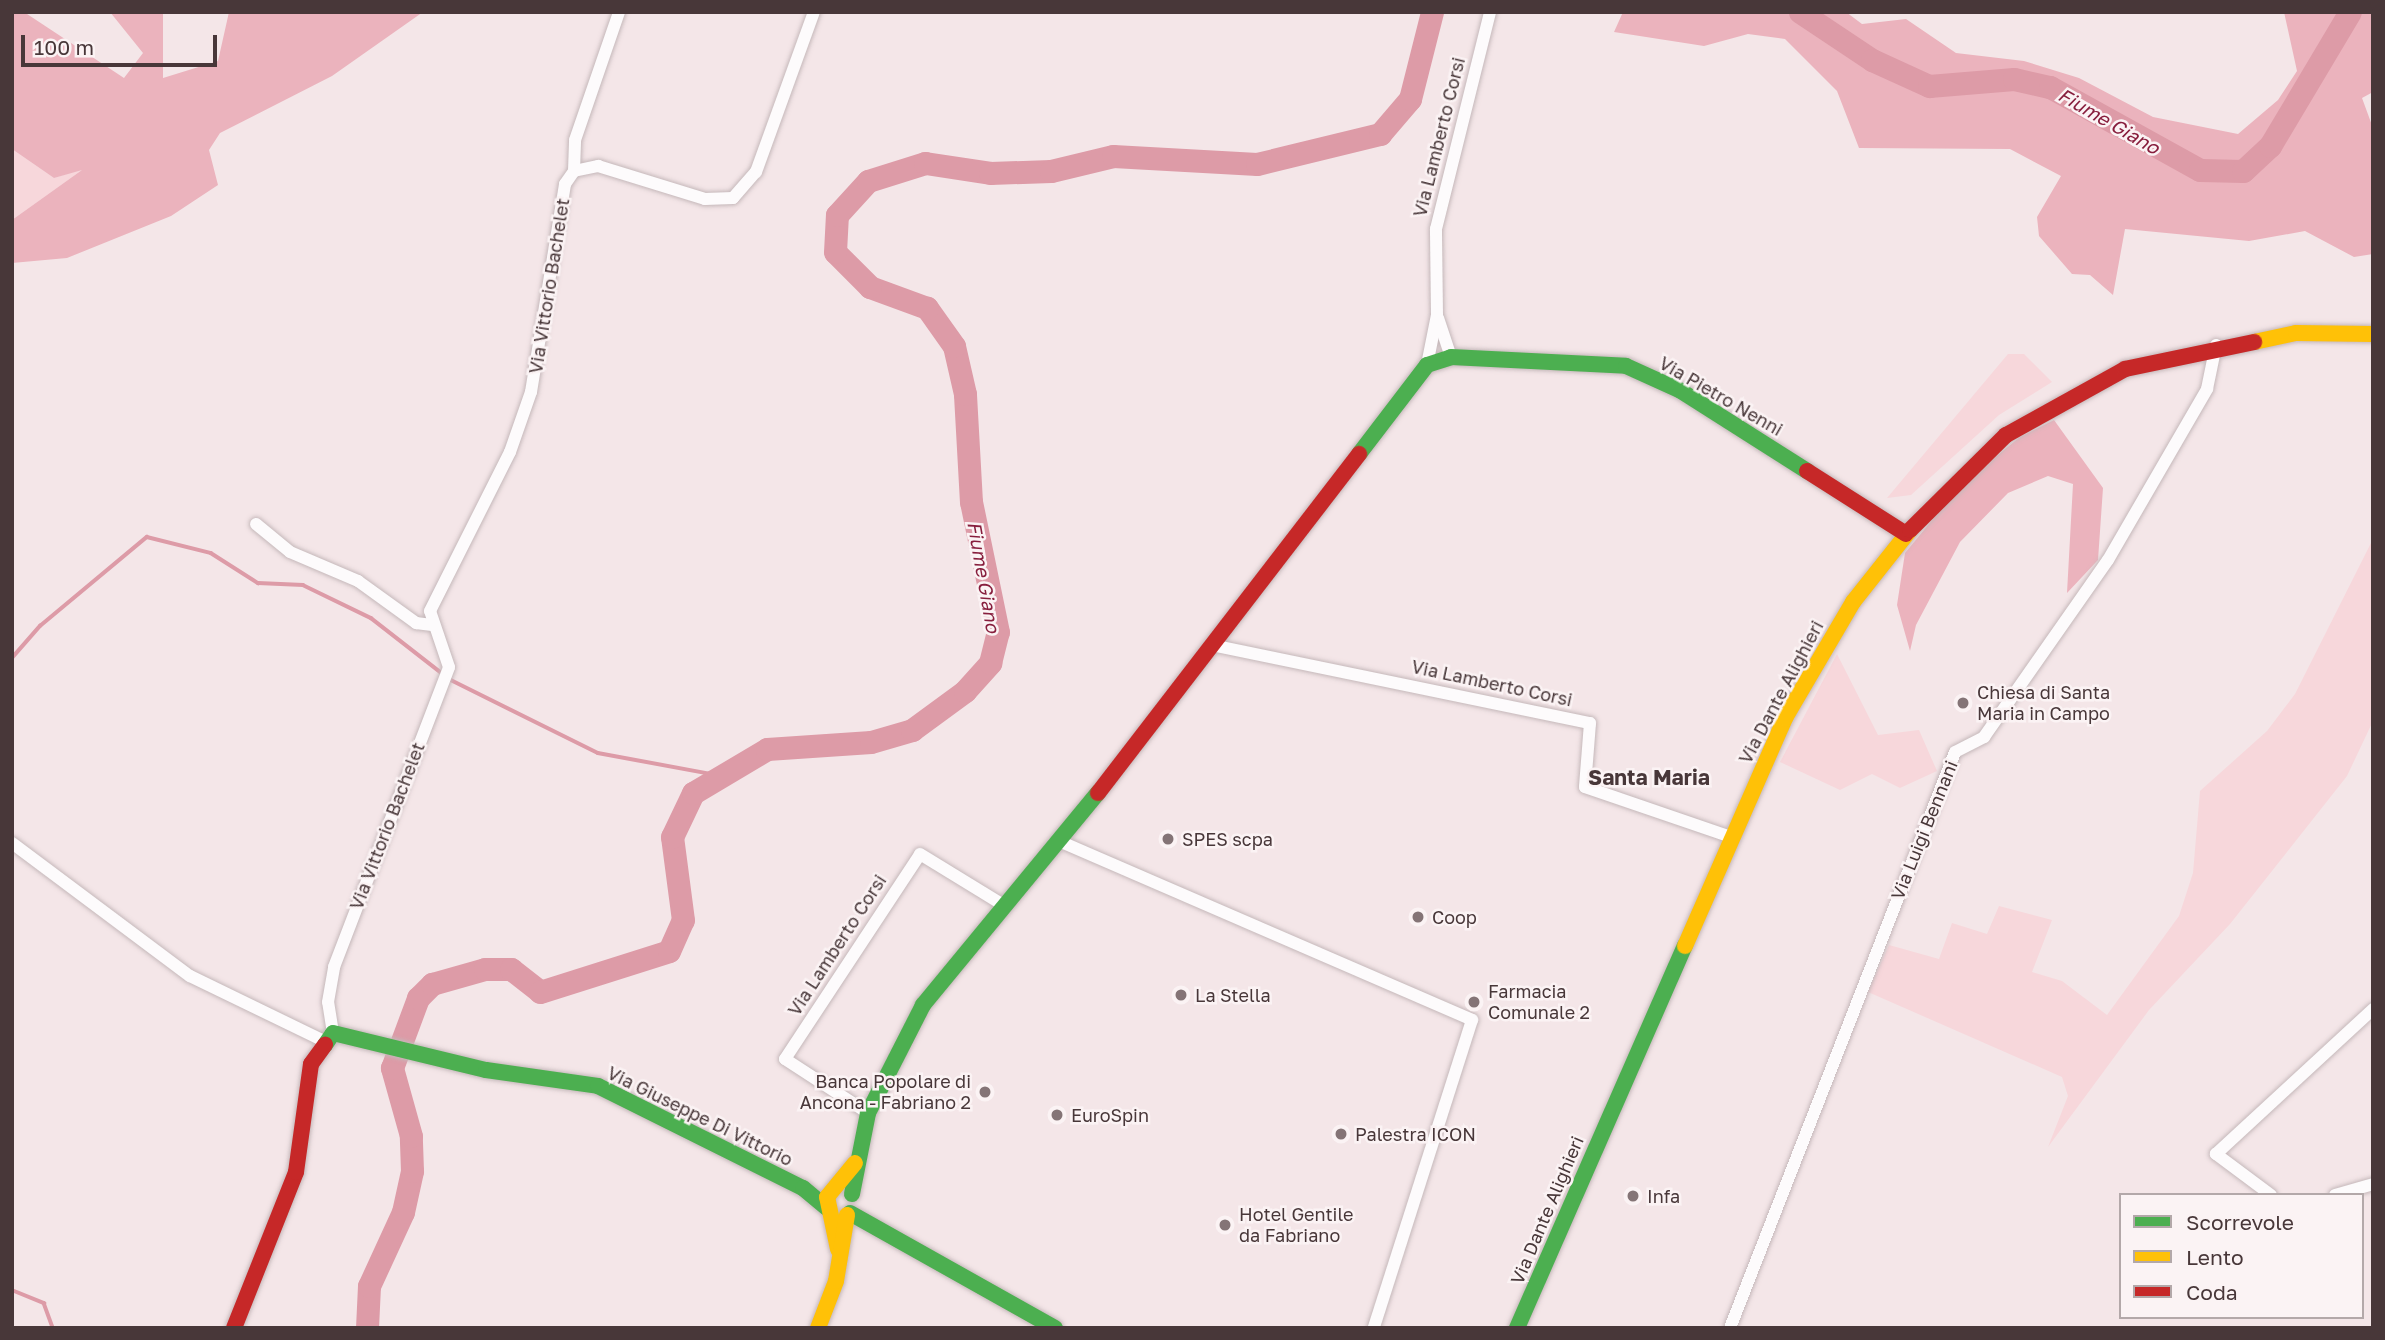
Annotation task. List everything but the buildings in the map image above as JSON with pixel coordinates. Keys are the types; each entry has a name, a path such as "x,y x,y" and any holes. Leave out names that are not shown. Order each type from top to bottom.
{"main road":[{"name":"Via Dante Alighieri","path":"1517,1328 1731,837 1818,656 1906,534 2006,435 2068,396 2125,369 2216,345 2295,333 2373,334"},
{"path":"1427,365 1451,357"},
{"name":"Via Pietro Nenni","path":"1451,357 1626,366 1681,391 1906,534"},
{"name":"Via Lamberto Corsi","path":"841,1260 851,1206 855,1163 868,1113 923,1005 1061,842 1427,365"},
{"path":"234,1328 296,1172 312,1064 328,1037"},
{"name":"Via Giuseppe Di Vittorio","path":"328,1037 378,1042 486,1070 598,1086 829,1201 851,1206"},
{"name":"Via Lamberto Corsi","path":"829,1201 855,1163"},
{"path":"829,1201 841,1260"},
{"name":"Via Giuseppe Di Vittorio","path":"829,1201 851,1206"},
{"path":"851,1206 886,1230 1055,1328"},
{"path":"817,1328 841,1260 860,1234 886,1230"}],"street":[{"path":"619,12 575,139 575,171 598,166 705,199 733,198 756,172 814,12"},
{"name":"Via Lamberto Corsi","path":"1427,365 1437,315 1436,229 1490,12"},
{"name":"Via Vittorio Bachelet","path":"328,1037 328,1002 334,967 450,667 432,625 430,611 446,571 522,425 565,184 575,171"},
{"name":"Via Lamberto Corsi","path":"1437,315 1451,357"},
{"name":"Via Luigi Bennani","path":"1730,1328 1955,752 1984,737 2108,560 2207,389 2216,345"},
{"path":"256,524 290,552 358,581 416,623 432,625"},
{"name":"Via Lamberto Corsi","path":"1212,645 1590,723 1585,787 1731,837"},
{"path":"1061,842 1472,1020 1396,1271 1374,1328"},
{"path":"12,843 190,976 328,1037"},
{"name":"Via Lamberto Corsi","path":"868,1113 785,1059 920,854 1005,906"},
{"path":"2268,1193 2216,1154 2373,1009"},
{"path":"2342,1193 2373,1184"}],"shaded area":[{"path":"12,12 24,12 124,78 143,53 110,12 163,12 163,78 218,61 229,12 423,12 332,76 220,133 209,150 218,185 171,216 67,258 12,263 12,220 82,170 54,178 12,149"},
{"path":"1623,12 1846,12 1862,24 1906,19 1956,53 2024,61 2079,78 2153,117 2238,134 2278,100 2297,71 2284,12 2373,12 2373,92 2362,98 2373,128 2373,254 2354,257 2305,231 2249,241 2125,229 2113,295 2090,275 2072,274 2039,236 2037,217 2061,176 2010,149 1859,148 1837,91 1785,39 1748,34 1704,46 1614,32"},
{"path":"12,149 54,178 85,168 12,220"},
{"path":"2008,354 2024,354 2052,382 1999,415 1911,495 1887,498"},
{"path":"2054,420 2103,488 2098,560 2067,593 2073,484 2048,476 2008,493 1960,542 1916,625 1910,651 1897,605 1905,553 1961,485 2020,437"},
{"path":"2373,539 2373,721 2347,776 2230,924 2149,1010 2048,1147 2068,1096 2062,1077 1868,992 1889,945 1939,959 1952,923 1987,934 1999,906 2052,920 2032,972 2062,981 2107,1015 2179,916 2193,873 2200,791 2267,731 2295,694"},
{"path":"1837,654 1878,735 1919,730 1937,771 1900,788 1872,774 1840,790 1780,762"}],"waterway":[{"name":"Fiume Giano","path":"367,1328 369,1286 403,1212 412,1171 411,1136 392,1068 418,998 432,984 485,969 511,969 540,992 669,951 683,920 672,837 693,793 767,749 871,742 912,730 965,691 990,663 998,632 971,502 965,394 954,346 927,308 870,287 835,252 837,215 868,181 925,163 990,173 1051,171 1113,156 1257,164 1380,134 1410,99 1432,12"},
{"name":"Fiume Giano","path":"1800,12 1872,60 1929,86 2014,79 2050,87 2200,170 2243,171 2270,146 2350,12"},
{"path":"12,658 40,626 147,537 211,553 258,583 303,585 371,618 443,674"},
{"path":"449,679 598,753 717,775"},
{"path":"12,1290 44,1303 53,1328"}],"traffic: fast":[{"path":"1359,454 1427,365 1451,357 1626,366 1681,391 1807,471"},
{"path":"852,1194 868,1113 923,1005 1098,793"},
{"path":"1517,1328 1685,946"},
{"path":"325,1045 333,1033 486,1070 598,1086 803,1188 827,1208"},
{"path":"850,1213 1055,1328"}],"traffic: slow":[{"path":"2254,342 2296,333 2373,334"},
{"path":"1685,946 1785,718 1853,602 1910,530"},
{"path":"838,1249 827,1197 855,1163"},
{"path":"818,1328 836,1281 847,1215"}],"traffic: jam":[{"path":"1910,530 2006,435 2125,369 2254,342"},
{"path":"1098,793 1359,454"},
{"path":"1807,471 1906,534"},
{"path":"234,1328 296,1172 311,1064 325,1045"}],"place":[{"name":"Chiesa di Santa Maria in Campo","path":"1963,703"},
{"name":"SPES scpa","path":"1168,839"},
{"name":"Coop","path":"1418,917"},
{"name":"La Stella","path":"1181,995"},
{"name":"Farmacia Comunale 2","path":"1474,1002"},
{"name":"Banca Popolare di Ancona - Fabriano 2","path":"985,1092"},
{"name":"EuroSpin","path":"1057,1115"},
{"name":"Palestra ICON","path":"1341,1134"},
{"name":"Infa","path":"1633,1196"},
{"name":"Hotel Gentile da Fabriano","path":"1225,1225"}],"district":[{"name":"Santa Maria","path":"1649,777"}]}
